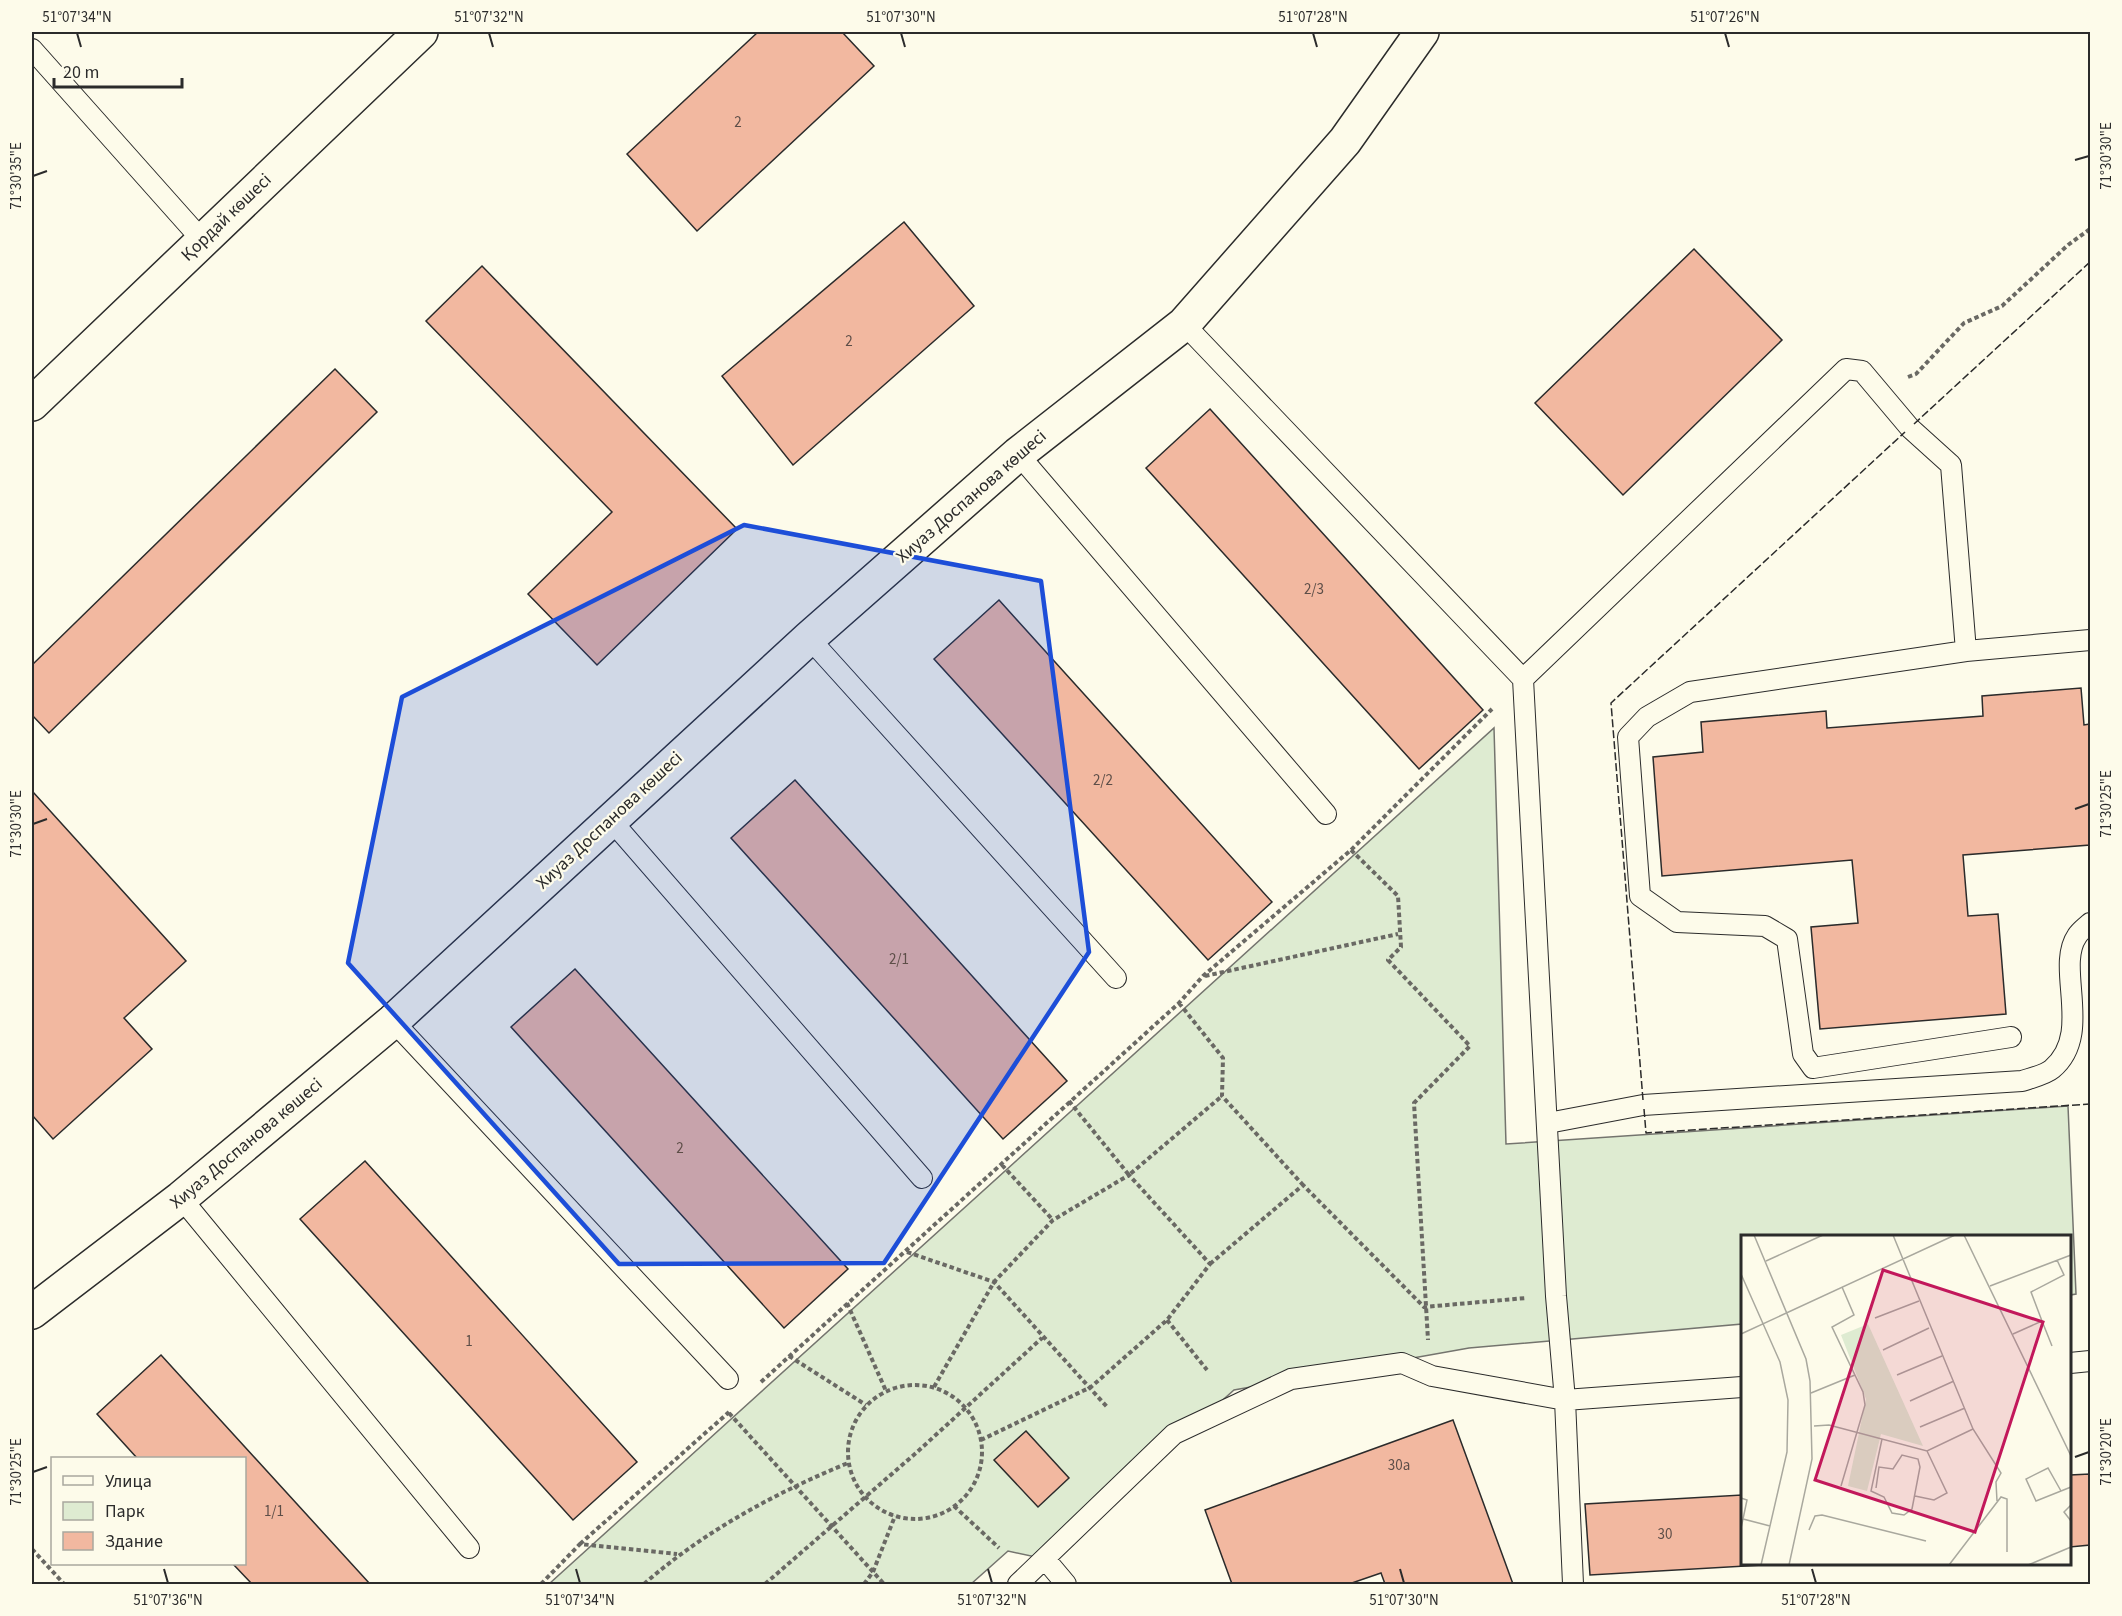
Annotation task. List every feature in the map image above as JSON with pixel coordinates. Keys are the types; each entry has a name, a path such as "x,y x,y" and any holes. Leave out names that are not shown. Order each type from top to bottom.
{"street":[{"name":"Қордай көшесі","path":"32,404 421,32"},
{"name":"Хиуаз Доспанова көшесі","path":"32,1312 182,1198 393,1021 609,819 809,638 1018,454 1184,324 1345,141 1422,32"}],"lane":[{"path":"32,50 202,240"},
{"path":"1184,324 1523,679 1556,1296 1565,1400 1573,1584"},
{"path":"1523,679 1845,369 1862,371 1910,428 1951,465 1966,651"},
{"path":"1018,454 1326,814"},
{"path":"809,638 1116,978"},
{"path":"2011,1037 1813,1068 1803,1054 1787,939 1766,926 1677,922 1640,896 1628,737 1647,717 1690,692 1966,651 2091,640"},
{"path":"609,819 922,1178"},
{"path":"1548,1123 1643,1105 2022,1081 2052,1069 2066,1050 2074,1014 2071,955 2076,936 2091,923"},
{"path":"393,1021 728,1379"},
{"path":"182,1198 469,1548"},
{"path":"2071,1363 2091,1362"},
{"path":"1018,1584 1174,1434 1291,1379 1402,1363 1432,1376 1565,1400 1741,1387"},
{"path":"1045,1559 1066,1584"}],"path":[{"path":"1876,388 1916,374 1964,323 2002,306 2068,245 2091,229"},
{"path":"754,1389 1179,1003 1203,976 1351,849 1523,679"},
{"path":"1351,849 1398,897 1398,934 1401,947 1388,960 1470,1046 1414,1103 1424,1307 1432,1376"},
{"path":"1203,976 1398,934"},
{"path":"1179,1003 1222,1058 1222,1096 1303,1185 1424,1307 1556,1296"},
{"path":"934,1387 994,1282 1053,1220 1129,1175 1222,1096"},
{"path":"1069,1101 1129,1175 1210,1264"},
{"path":"1002,1165 1053,1220"},
{"path":"981,1440 1091,1387 1167,1320 1210,1264 1303,1185"},
{"path":"907,1252 994,1282 1042,1338 1091,1387 1108,1408"},
{"path":"847,1303 886,1391"},
{"path":"1167,1320 1207,1370"},
{"path":"765,1584 1042,1338"},
{"path":"789,1356 866,1405"},
{"path":"910,1384 934,1387 946,1392 966,1407 975,1423 981,1440 981,1465 978,1477 964,1498 932,1517 907,1519 895,1516 884,1512 864,1497 857,1486 848,1463 848,1438 852,1426 866,1405 886,1391 910,1384"},
{"path":"541,1584 580,1544 737,1405"},
{"path":"729,1413 796,1484 884,1584"},
{"path":"644,1584 678,1554 796,1484 848,1463"},
{"path":"954,1506 999,1548"},
{"path":"864,1584 873,1572 895,1516"},
{"path":"580,1544 678,1554"},
{"path":"32,1549 64,1584"}],"highlighted area":[{"path":"744,525 1041,581 1089,952 884,1263 619,1264 348,963 402,697"}],"green space":[{"path":"1494,728 1506,1144 2068,1106 2076,1294 2071,1295 2071,1235 1741,1235 1741,1324 1469,1348 1234,1390 1045,1559 1008,1551 971,1584 549,1584"}],"building":[{"path":"758,32 842,32 874,66 697,231 627,154"},
{"path":"904,222 974,306 793,465 722,376"},
{"path":"1694,249 1782,340 1623,495 1535,403"},
{"path":"482,266 737,529 597,665 528,594 612,512 426,321"},
{"path":"335,369 377,412 49,733 32,715 32,665"},
{"path":"1210,409 1483,710 1419,769 1146,468"},
{"path":"999,600 1272,902 1208,960 934,659"},
{"path":"2081,688 2084,725 2090,724 2090,845 1963,855 1968,916 1998,914 2006,1014 1820,1029 1811,927 1858,923 1852,860 1662,876 1653,757 1703,752 1701,722 1826,711 1827,728 1983,716 1982,696"},
{"path":"795,780 1067,1081 1003,1139 731,838"},
{"path":"33,792 186,961 124,1018 152,1049 53,1139 32,1115"},
{"path":"575,969 848,1269 784,1328 511,1027"},
{"path":"365,1161 637,1462 573,1520 300,1219"},
{"path":"161,1355 370,1584 252,1584 234,1565 246,1565 246,1457 136,1457 97,1414"},
{"path":"1453,1420 1513,1584 1385,1584 1381,1573 1349,1584 1232,1584 1205,1510"},
{"path":"1026,1431 1069,1478 1038,1507 994,1460"},
{"path":"2090,1474 2090,1545 2071,1547 2071,1475"},
{"path":"1741,1495 1741,1565 1765,1565 1590,1575 1585,1504"}],"fence":[{"path":"1914,424 2090,262"},
{"path":"1643,1100 1611,703 1905,432"},
{"path":"1644,1109 1646,1133 2090,1104"}]}
